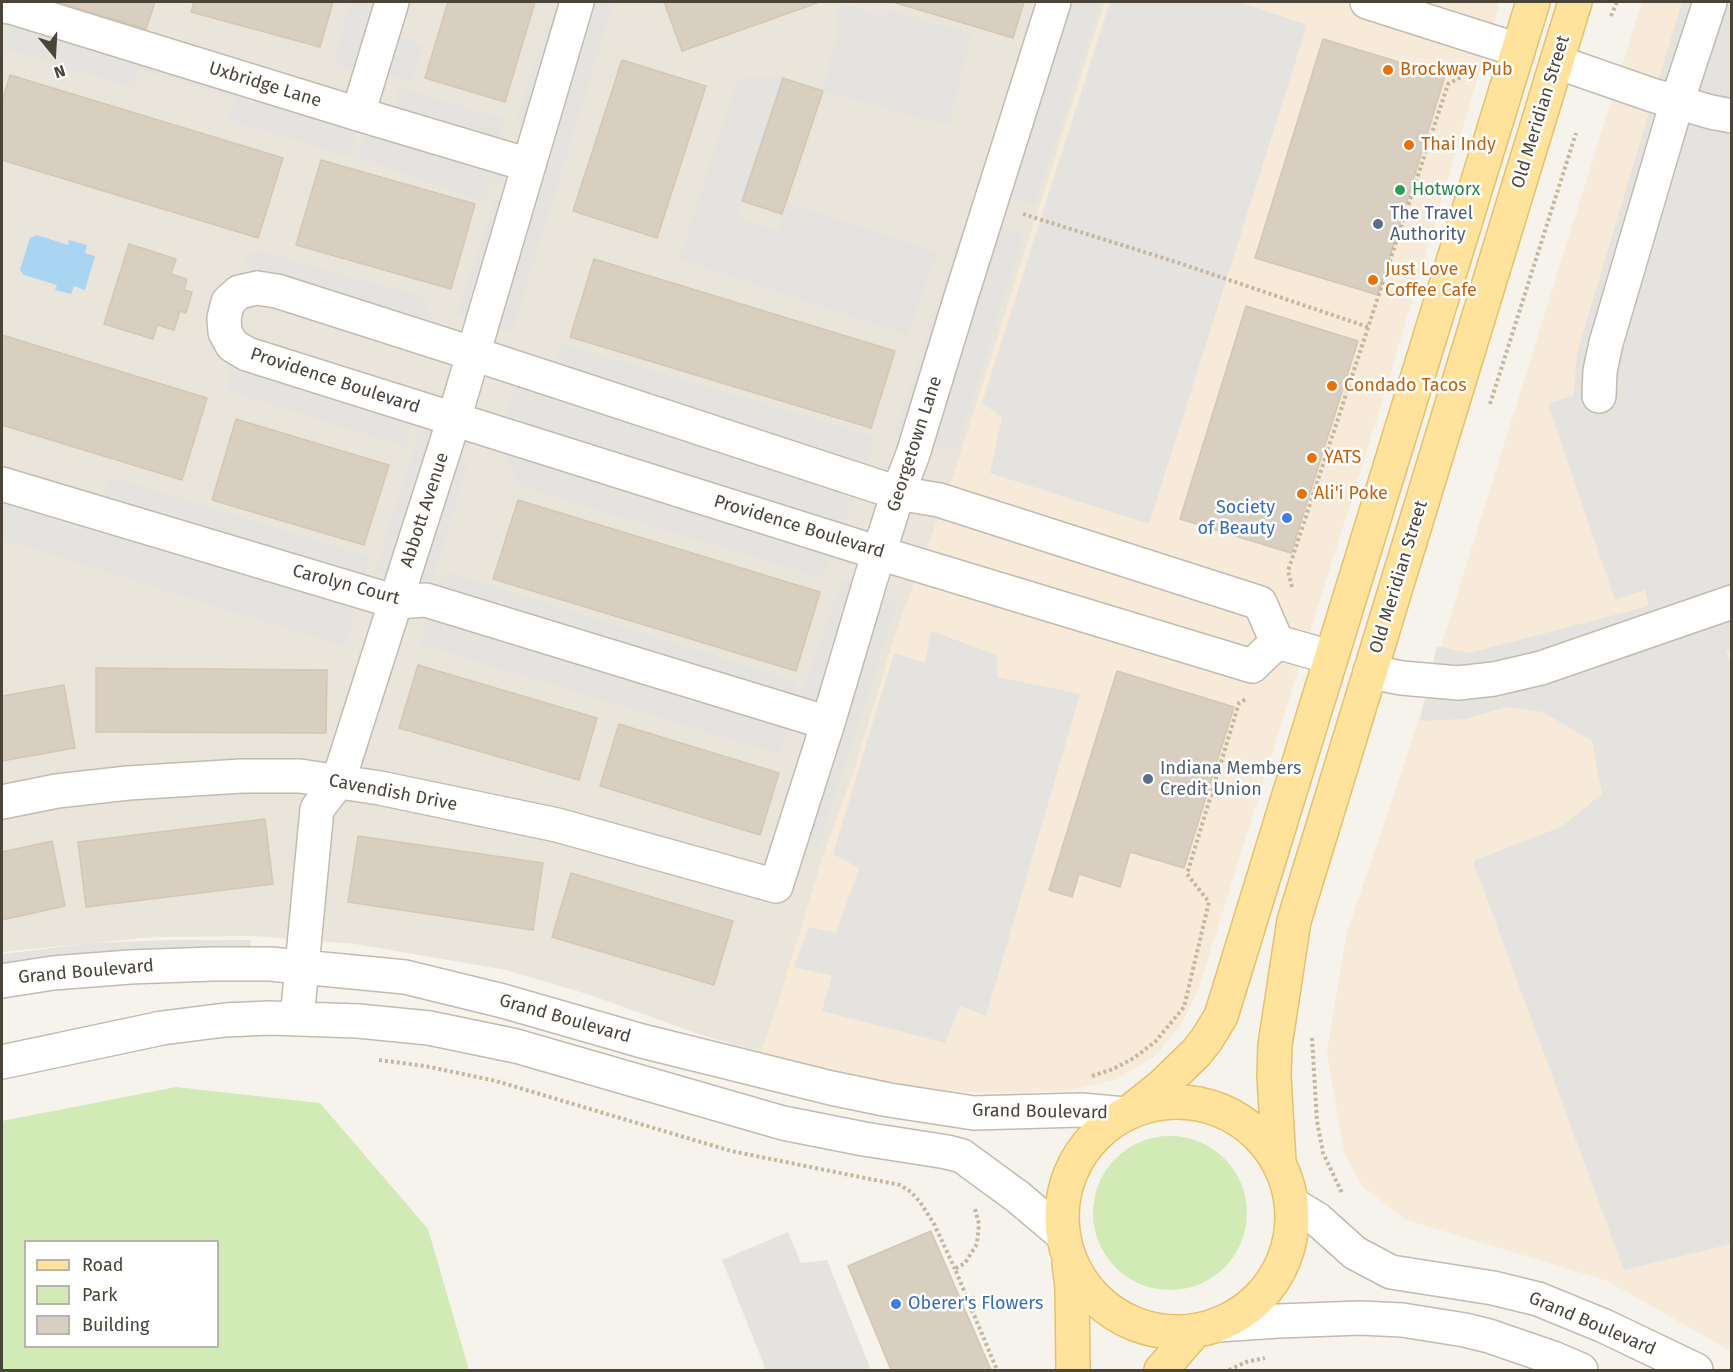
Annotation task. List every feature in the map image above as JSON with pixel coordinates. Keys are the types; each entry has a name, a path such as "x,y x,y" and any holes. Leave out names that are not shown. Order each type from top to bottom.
{"main road":[{"path":"1073,1371 1072,1287 1065,1244 1062,1199 1067,1181 1083,1149 1096,1135 1109,1123 1129,1112 1163,1085 1196,1053 1221,1016 1533,2"},
{"name":"Old Meridian Street","path":"1279,1162 1274,1076 1275,1046 1293,921 1575,2"},
{"path":"1065,1244 1076,1274 1090,1293 1107,1309 1126,1321 1148,1329 1172,1332 1206,1328 1244,1311 1266,1290 1283,1264 1292,1234 1292,1204 1288,1182 1267,1144 1252,1129 1235,1116 1195,1103 1174,1101 1153,1104 1129,1112"},
{"path":"1161,1371 1206,1328"}],"street":[{"path":"358,114 392,2"},
{"name":"Abbott Avenue","path":"297,1019 317,809 338,782 396,602 474,354 577,2"},
{"name":"Georgetown Lane","path":"776,886 1054,2"},
{"path":"1366,2 1518,50"},
{"path":"1599,396 1600,371 1606,343 1677,102 1710,2"},
{"name":"Uxbridge Lane","path":"2,6 529,165"},
{"path":"1557,62 1677,102 1731,116"},
{"name":"Providence Boulevard","path":"256,288 277,291 474,354 898,493 939,500 1260,603 1277,642 1252,666 879,553 247,354 232,345 225,332 224,318 228,302 239,291 256,288"},
{"name":"Carolyn Court","path":"2,484 396,602 426,600 828,723"},
{"path":"1370,672 1401,678 1458,683 1494,679 1540,668 1731,602"},
{"path":"1277,642 1330,657"},
{"name":"Cavendish Drive","path":"2,802 57,791 128,783 219,777 300,776 380,788 557,825 776,886"},
{"name":"Grand Boulevard","path":"2,981 53,973 160,965 270,964 405,977 502,1001 642,1041 831,1088 889,1100 974,1113 1081,1110 1129,1112"},
{"path":"2,1062 162,1028 225,1020 358,1021 429,1028 516,1046 783,1123 947,1152 969,1160 1018,1197 1065,1244"},
{"name":"Grand Boulevard","path":"1292,1204 1317,1219 1355,1253 1392,1272 1493,1288 1538,1299 1604,1326 1696,1371"},
{"path":"1206,1328 1337,1319 1402,1320 1489,1336 1533,1350 1581,1371"}],"path":[{"path":"1611,16 1617,2"},
{"path":"1293,593 1288,571 1448,84 1467,74"},
{"path":"1487,414 1576,133"},
{"path":"990,204 1179,263 1368,327"},
{"path":"1083,1077 1113,1069 1134,1058 1155,1042 1184,1007 1209,902 1187,874 1239,703 1250,696"},
{"path":"1313,1050 1317,1122 1323,1153 1339,1189 1346,1198"},
{"path":"373,1059 425,1066 496,1081 731,1151 900,1185 920,1202 934,1224 997,1371"},
{"path":"955,1269 965,1263 970,1256 979,1232 979,1224 971,1202"}],"shaded area":[{"path":"2,2 1105,2 954,474 895,636 853,774 824,854 775,1014 761,1052 704,1036 587,994 506,970 355,944 254,936 155,937 2,952"},
{"path":"2,2 61,2 152,26 149,33 344,97 357,134 348,157 227,119 235,97 138,70 132,87 3,48 8,24 2,23"},
{"path":"350,2 408,2 398,36 423,45 412,82 386,74 355,71 334,63"},
{"path":"558,2 614,2 512,332 457,315 497,193 506,195 506,185 492,180 485,203 357,156 364,137 394,113 399,87 504,119 499,142 515,142 528,128 516,124"},
{"path":"1039,2 1101,2 1034,206 978,186"},
{"path":"1105,2 1500,2 1383,399 1199,988 1181,1025 1155,1056 1115,1080 1072,1090 1005,1093 913,1090 761,1052 775,1014 824,854 853,774 895,636 954,474"},
{"path":"1110,2 1240,2 1307,25 1149,524 990,473 1002,417 982,403"},
{"path":"1642,2 1731,2 1731,1351 1605,1280 1406,1220 1363,1187 1344,1153 1327,1052 1347,932 1402,771"},
{"path":"1682,2 1731,2 1732,649 1726,651 1732,666 1731,1244 1624,1270 1473,861 1561,827 1602,794 1592,741 1543,712 1506,707 1465,719 1420,721 1437,646 1469,653 1649,606 1645,590 1615,600 1548,404 1574,395 1577,353"},
{"path":"839,3 887,18 889,10 971,34 949,126 823,91 837,32"},
{"path":"739,77 783,78 737,217 778,231 786,203 937,252 908,335 679,259"},
{"path":"968,213 1023,235 956,451 893,438"},
{"path":"260,251 420,296 441,329 253,274 243,257"},
{"path":"560,343 876,437 823,578 519,486 505,452 495,445 516,382 553,366"},
{"path":"228,363 414,421 405,447 228,391"},
{"path":"420,429 461,439 456,459 468,463 432,581 375,572"},
{"path":"2,471 101,501 109,476 370,557 345,647 2,539"},
{"path":"444,571 795,681 783,743 778,754 420,644"},
{"path":"842,579 898,601 818,849 780,834 804,751 802,695"},
{"path":"931,631 997,655 997,677 1080,694 986,1016 960,1006 945,1043 822,1011 832,976 794,967 809,927 836,933 859,868 833,854 894,653 925,663"},
{"path":"251,940 251,953 2,969 2,954 93,943"},
{"path":"788,1232 801,1263 827,1260 871,1370 766,1370 722,1260"}],"green space":[{"path":"176,1087 320,1103 428,1229 469,1370 2,1370 2,1121"},
{"path":"1170,1136 1185,1137 1200,1142 1225,1158 1241,1183 1246,1198 1246,1228 1241,1243 1225,1268 1200,1284 1185,1289 1170,1290 1155,1289 1140,1284 1115,1268 1099,1243 1094,1228 1093,1213 1094,1198 1099,1183 1115,1158 1140,1142 1155,1137"}],"water":[{"path":"37,235 68,245 69,240 87,245 85,253 95,256 85,290 74,286 71,294 55,290 57,285 24,275 20,270 30,238"}],"building":[{"path":"58,2 155,2 146,29"},
{"path":"194,2 333,2 320,47 191,12"},
{"path":"448,2 535,2 505,102 425,78"},
{"path":"664,2 820,2 682,51"},
{"path":"893,2 1024,2 1013,38"},
{"path":"1323,39 1445,76 1378,295 1255,258"},
{"path":"622,60 706,86 657,238 573,211"},
{"path":"10,75 283,158 258,238 2,160 2,102"},
{"path":"783,78 823,91 782,214 742,201"},
{"path":"321,160 475,204 451,289 296,245"},
{"path":"129,244 176,259 171,274 187,279 184,290 192,292 186,313 180,311 174,330 157,325 153,339 104,324"},
{"path":"594,259 895,351 871,428 570,337"},
{"path":"1246,306 1358,341 1291,553 1180,519"},
{"path":"2,335 207,398 182,480 2,425"},
{"path":"236,419 389,465 364,545 212,500"},
{"path":"518,500 820,592 796,671 493,579"},
{"path":"418,665 597,718 579,780 399,728"},
{"path":"96,668 327,670 326,733 96,732"},
{"name":"Indiana Members Credit Union","path":"1117,671 1234,707 1184,868 1130,852 1120,887 1079,874 1072,897 1049,890"},
{"path":"64,685 75,748 2,761 2,696"},
{"path":"619,724 779,773 760,835 600,786"},
{"path":"265,819 273,884 86,907 78,842"},
{"path":"358,836 543,863 533,930 348,902"},
{"path":"52,841 65,906 2,920 2,852"},
{"path":"571,873 733,921 714,985 552,937"},
{"path":"931,1231 991,1370 891,1370 848,1266"}],"place":[{"name":"Brockway Pub","path":"1388,70"},
{"name":"Thai Indy","path":"1409,145"},
{"name":"Hotworx","path":"1400,190"},
{"name":"The Travel Authority","path":"1378,224"},
{"name":"Just Love Coffee Cafe","path":"1373,280"},
{"name":"Condado Tacos","path":"1332,386"},
{"name":"YATS","path":"1312,458"},
{"name":"Ali'i Poke","path":"1302,494"},
{"name":"Society of Beauty","path":"1287,518"},
{"name":"Indiana Members Credit Union","path":"1148,779"},
{"name":"Oberer's Flowers","path":"896,1304"}]}
